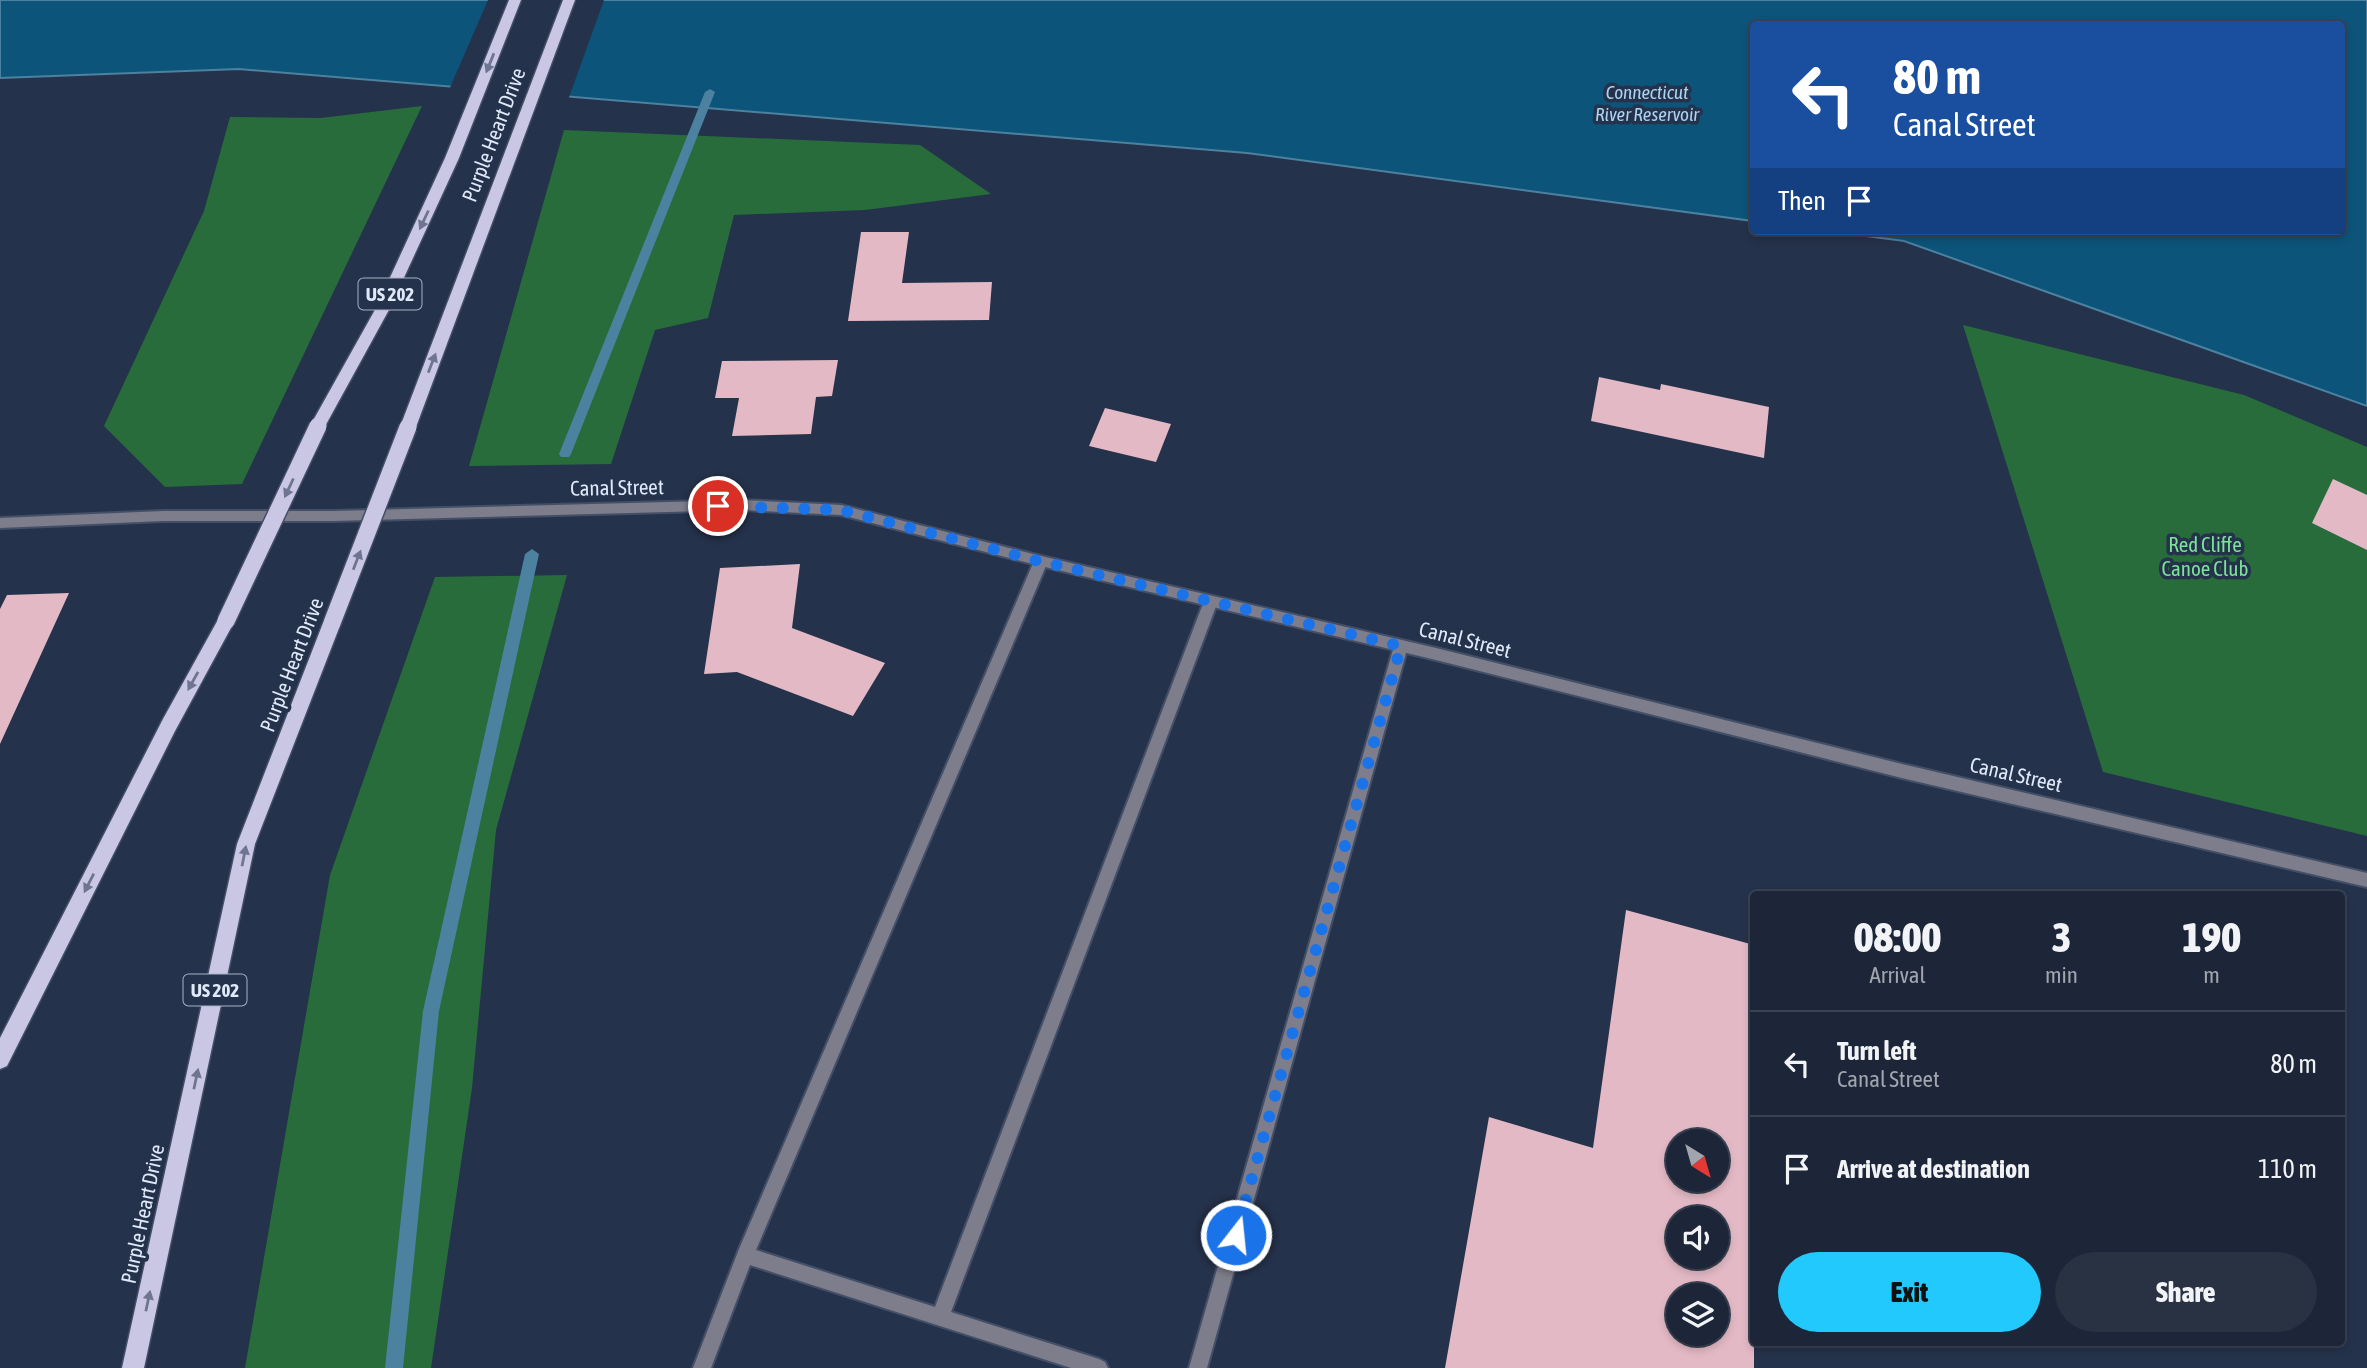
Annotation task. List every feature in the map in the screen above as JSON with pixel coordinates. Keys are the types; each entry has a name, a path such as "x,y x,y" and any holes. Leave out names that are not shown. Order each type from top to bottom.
{"main road":[{"name":"Purple Heart Drive","path":"0,1059 169,725 226,621 318,426 383,308 452,158 515,0"},
{"name":"Purple Heart Drive","path":"133,1368 246,844 408,427 569,0"}],"street":[{"name":"Canal Street","path":"0,523 163,516 333,516 743,505 841,510 1902,771 2367,880"},
{"path":"702,1368 745,1255 1041,561"},
{"path":"940,1318 1211,601"},
{"path":"1198,1368 1401,646"},
{"path":"745,1255 1099,1368"}],"green space":[{"path":"422,106 242,484 165,487 104,426 204,211 230,117 321,118"},
{"path":"564,130 920,145 991,194 865,210 734,215 708,318 655,330 611,464 469,466"},
{"name":"Red Cliffe Canoe Club","path":"1963,325 2244,395 2367,447 2367,836 2103,772"},
{"path":"567,575 496,830 472,1088 431,1368 245,1368 330,875 435,577"}],"water":[{"name":"Connecticut River Reservoir","path":"0,0 2367,0 2367,406 1904,241 1858,235 2345,235 2345,21 1750,21 1750,221 1247,153 239,69 0,78"}],"pier":[{"path":"488,0 604,0 568,100 449,90"}],"building":[{"path":"861,232 909,232 902,283 992,282 989,320 848,321"},
{"path":"838,360 832,396 816,397 811,434 732,436 739,398 715,398 722,361"},
{"path":"1599,377 1660,390 1661,384 1769,407 1764,458 1591,421"},
{"path":"1105,408 1171,424 1156,462 1089,446"},
{"path":"2333,479 2367,495 2367,550 2312,523"},
{"path":"800,564 792,628 885,663 853,716 737,672 704,674 720,568"},
{"path":"69,593 0,744 0,609 7,595"},
{"path":"1626,910 1750,944 1750,1346 1754,1346 1754,1368 1445,1368 1489,1117 1593,1148"}],"waterway":[{"path":"565,454 710,92"},
{"path":"394,1368 431,1011 532,554"}],"route":[{"path":"718,506 841,510 1035,560 1401,646 1236,1235"}]}
